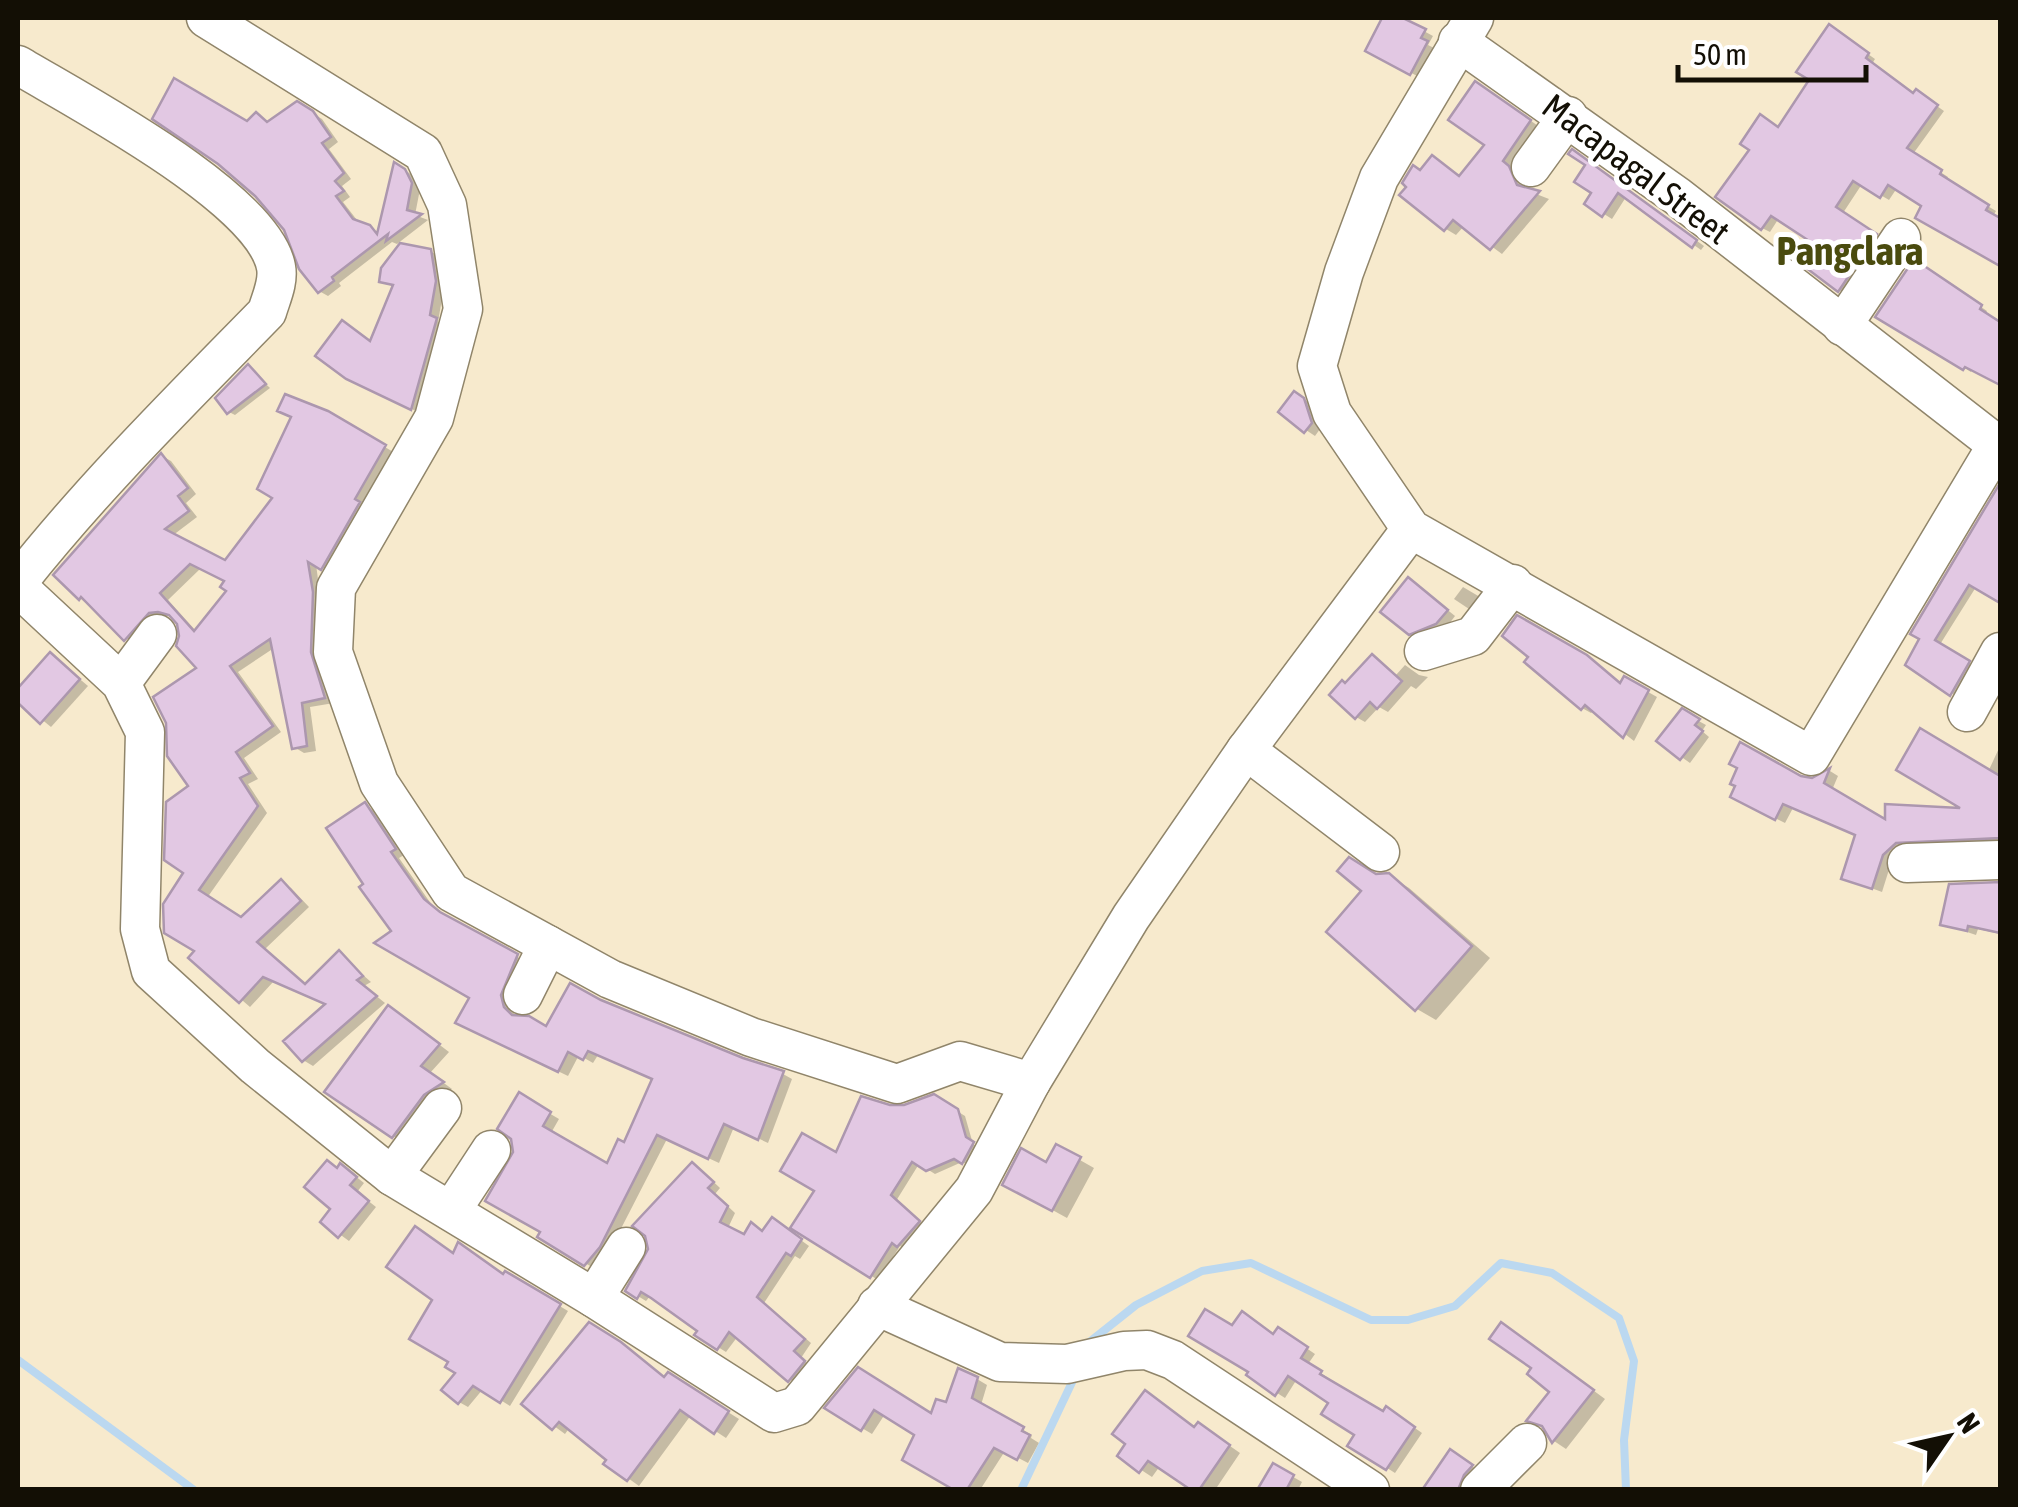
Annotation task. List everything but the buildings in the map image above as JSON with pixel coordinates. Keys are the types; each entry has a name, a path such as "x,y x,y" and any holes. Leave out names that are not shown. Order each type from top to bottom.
{"street":[{"path":"206,18 423,153 447,205 462,310 434,418 336,588 333,652 379,783 450,892 610,979 751,1036 897,1084 960,1061 1031,1082"},
{"path":"1466,29 1379,178 1344,272 1317,366 1332,413 1411,528 1811,756 1999,446"},
{"name":"Macapagal Street","path":"1466,29 1568,116 1999,446"},
{"path":"18,65 155,146 242,214 268,247 276,268 276,285 267,312 97,488 18,584 121,682 145,732 140,930 151,971 255,1066 392,1176 774,1413 798,1406 974,1190 1031,1082 1131,917 1246,750 1411,528"},
{"path":"1530,167 1568,116"},
{"path":"1842,326 1901,238"},
{"path":"1424,651 1473,636 1513,584"},
{"path":"121,682 158,634"},
{"path":"1967,712 2000,652"},
{"path":"1246,750 1380,852"},
{"path":"1907,863 2000,860"},
{"path":"523,995 548,945"},
{"path":"392,1176 442,1108"},
{"path":"451,1212 491,1150"},
{"path":"594,1298 626,1247"},
{"path":"877,1306 1000,1362 1067,1364 1124,1350 1147,1350 1174,1360 1370,1490"},
{"path":"1480,1490 1526,1442"}],"waterway":[{"path":"1087,1344 1136,1305 1202,1271 1251,1263 1371,1320 1408,1320 1455,1306 1501,1263 1552,1273 1619,1318 1634,1361 1624,1440 1626,1490"},
{"path":"18,1360 194,1490"},
{"path":"1021,1490 1075,1376"}],"district":[{"name":"Pangclara","path":"1850,251"}]}
